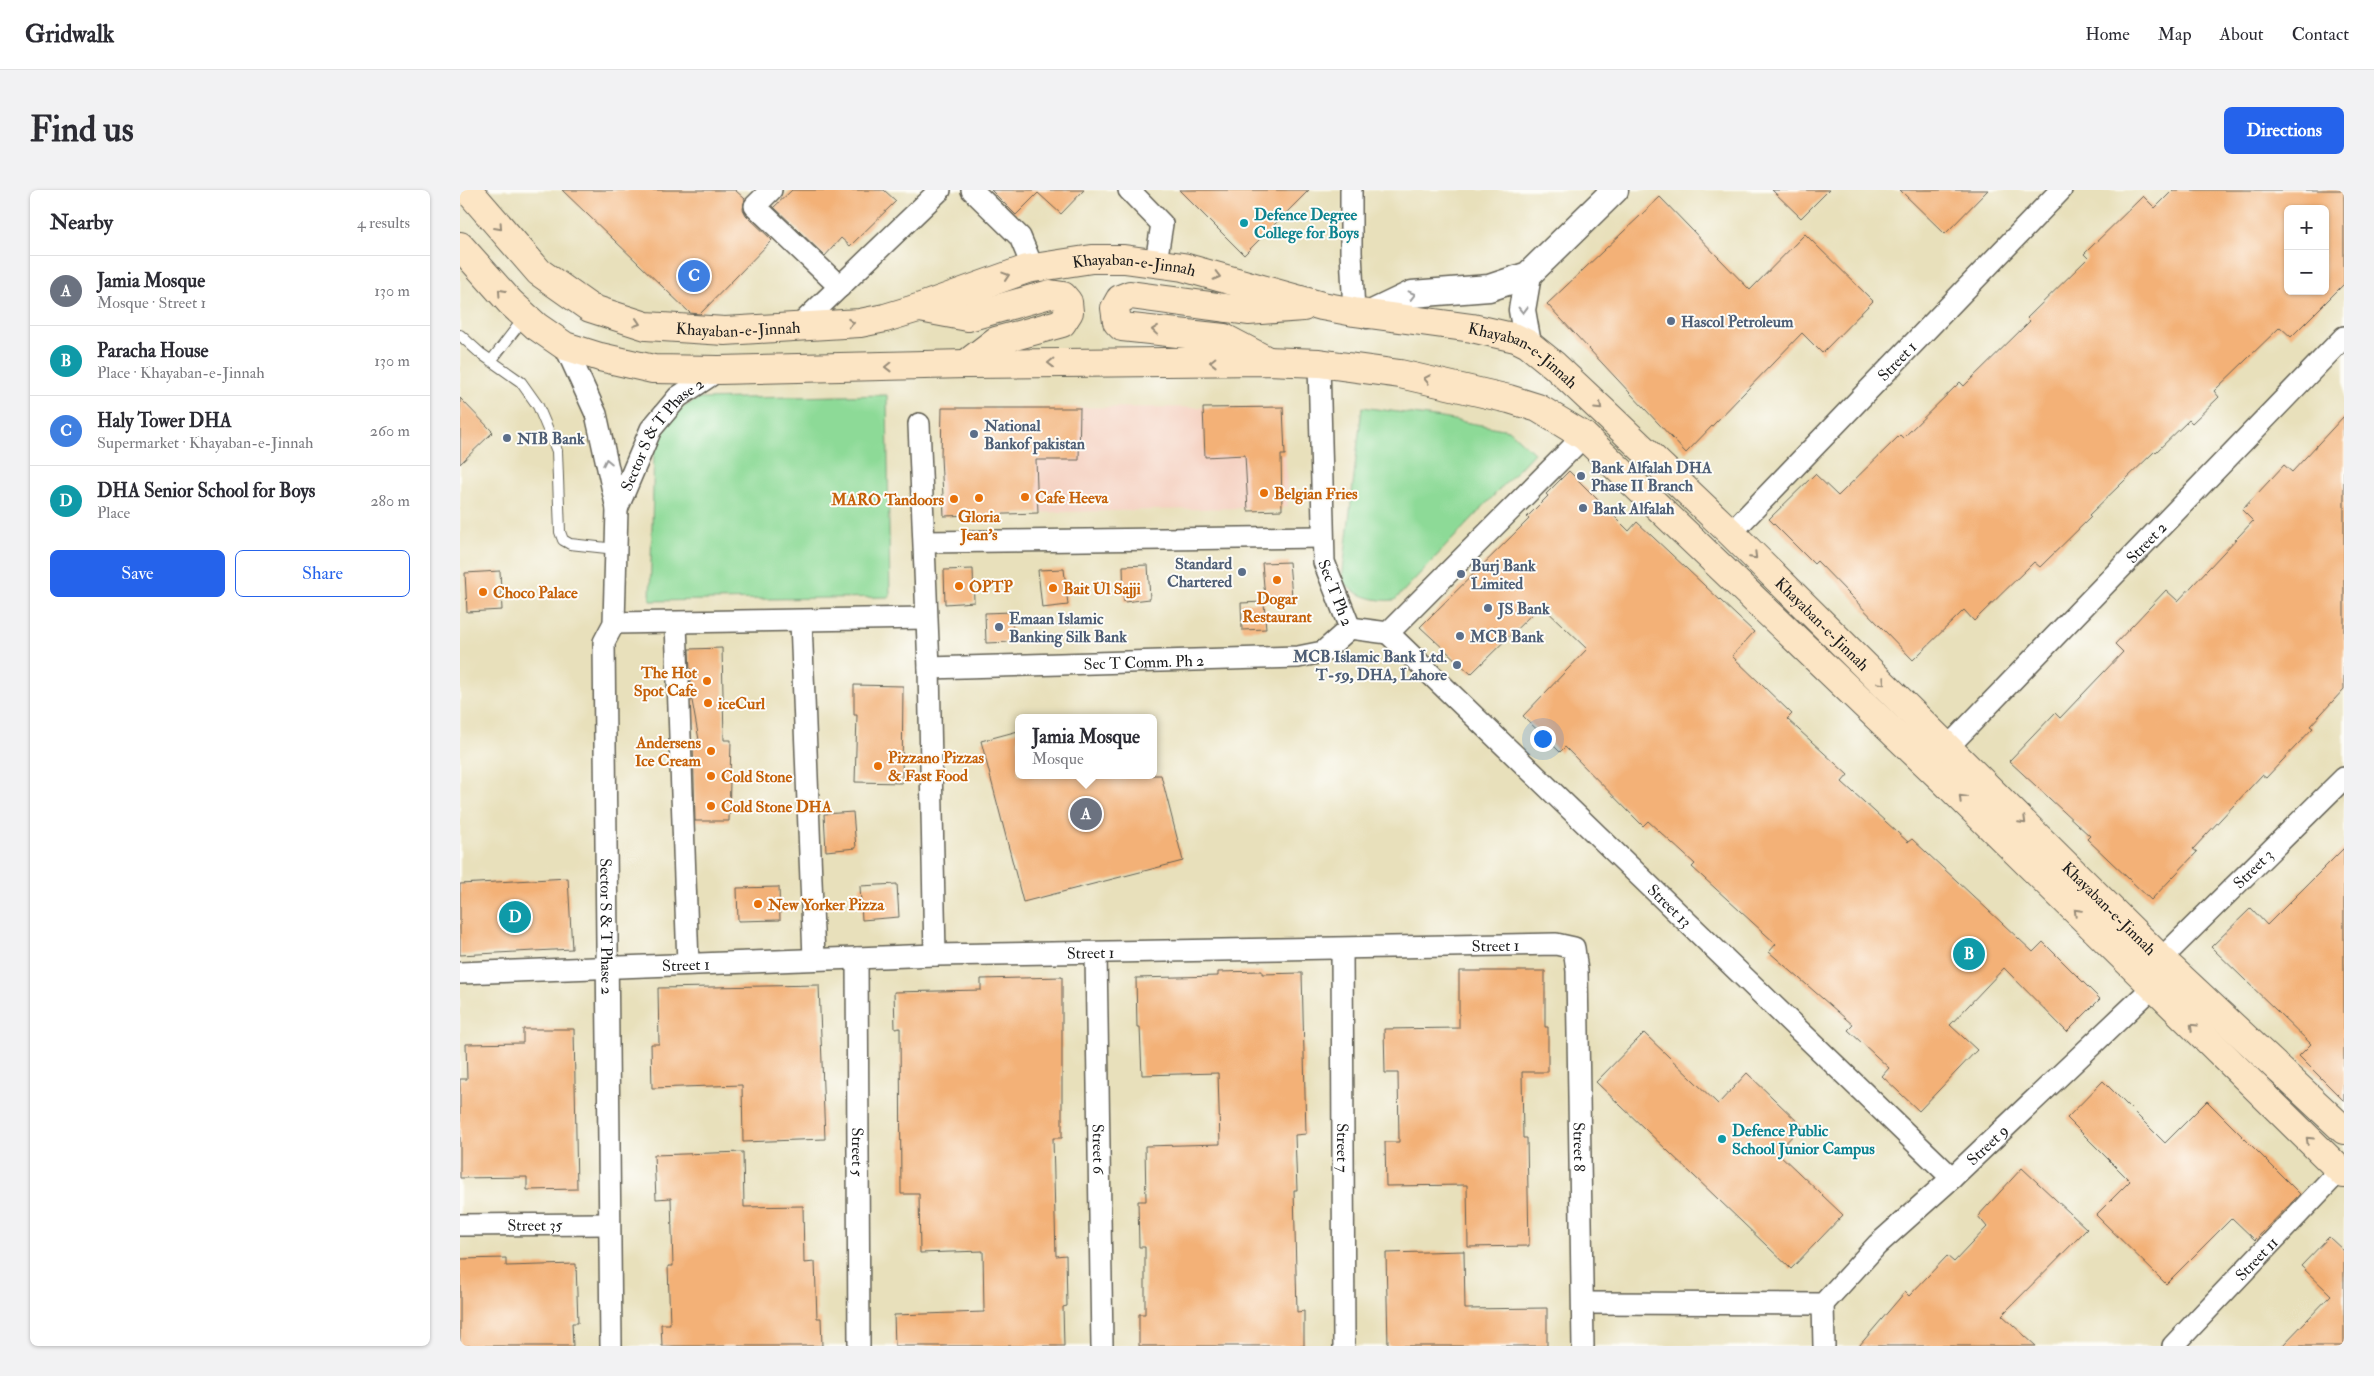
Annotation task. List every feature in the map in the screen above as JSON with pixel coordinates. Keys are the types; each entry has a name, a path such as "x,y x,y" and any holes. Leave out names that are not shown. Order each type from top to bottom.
{"main road":[{"name":"Khayaban-e-Jinnah","path":"468,190 539,272 590,308 646,326 725,331 860,322 884,318 918,308 1033,268 1092,259 1156,262 1249,284 1322,306 1361,314 1491,331 1528,344 1597,405 1731,533 2161,959 2344,1130"},
{"name":"Khayaban-e-Jinnah","path":"460,246 526,316 565,346 600,357 653,369 719,370 966,364 1267,361 1319,363 1400,374 1509,399 1538,408 1584,436 1949,786 2342,1172"},
{"path":"918,308 968,317 1050,294 1063,296 1068,302 1069,312 1062,323 996,341 966,364"},
{"path":"1267,361 1224,338 1122,327 1117,322 1115,308 1120,299 1130,296 1248,311 1322,306"}],"street":[{"path":"771,190 755,206 840,287"},
{"path":"798,327 940,190"},
{"path":"972,190 1020,237 1033,268"},
{"path":"1129,190 1162,224 1156,262"},
{"path":"1351,190 1351,252 1361,314 1412,294 1489,288 1528,275 1616,190"},
{"name":"Street 1","path":"1731,533 2062,190"},
{"path":"1528,275 1522,310 1528,344"},
{"name":"Street 2","path":"1948,747 2344,337"},
{"name":"Sector S & T Phase 2","path":"565,346 596,414 617,509 614,623 604,642 611,1346"},
{"name":"Sec T Ph 2","path":"1319,363 1324,562 1350,628 1388,633"},
{"name":"Sector S & T Phase 2","path":"617,509 651,429 678,397 719,370"},
{"path":"918,424 925,542 935,955"},
{"path":"1388,633 1584,436"},
{"path":"925,542 1322,537"},
{"path":"614,623 926,618"},
{"path":"801,621 814,958"},
{"path":"676,623 688,964"},
{"name":"Sec T Comm. Ph 2","path":"929,668 1298,657 1323,652 1350,628"},
{"name":"Street 13","path":"1388,633 1952,1178"},
{"name":"Street 3","path":"2161,959 2344,778"},
{"name":"Street 1","path":"460,973 814,958 935,955 1342,950 1556,944 1574,948"},
{"name":"Street 8","path":"1574,948 1578,980 1583,1346"},
{"name":"Street 7","path":"1342,950 1344,1346"},
{"name":"Street 6","path":"1096,953 1102,1346"},
{"name":"Street 5","path":"857,958 859,1346"},
{"name":"Street 9","path":"1823,1304 1877,1245 1952,1178 2153,987"},
{"name":"Street 11","path":"2173,1346 2342,1172"},
{"name":"Street 35","path":"460,1225 609,1224"},
{"path":"1583,1303 1823,1304 1824,1346"}],"lane":[{"path":"491,361 526,316"},
{"path":"460,335 491,361 521,382 538,406 557,451 560,532 563,540 570,544 616,549"}],"shaded area":[{"path":"1283,407 1288,507 939,515 942,408"}],"green space":[{"path":"887,395 890,597 650,601 654,450 675,412 698,399"},
{"path":"1362,407 1509,430 1534,453 1395,600 1366,597 1352,590 1342,580"}],"building":[{"path":"562,190 735,190 745,199 743,209 746,215 772,240 700,314 690,313"},
{"path":"792,190 884,190 896,201 850,246 841,238 825,256 774,207"},
{"path":"991,190 1084,190 1061,214 1038,193 1016,215"},
{"name":"Defence Degree College for Boys","path":"1179,190 1309,190 1244,255"},
{"path":"1772,190 1829,190 1801,218"},
{"path":"1900,190 1988,190 1945,234"},
{"path":"2173,190 2344,190 2344,284 2291,337 2280,327 2214,391 2219,397 2192,423 2189,420 2155,451 2089,515 2091,517 2040,567 2034,562 1974,621 1964,610 1913,660 1817,561 1814,564 1769,519 1815,474 1838,496 1900,435 1903,438 1960,382 1964,386 2030,321 2027,318 2088,258 2084,254 2143,196 2155,208"},
{"name":"Hascol Petroleum","path":"1660,197 1750,290 1805,234 1873,301 1822,353 1802,333 1686,453 1547,304"},
{"path":"460,398 493,432 460,464"},
{"path":"1283,407 1285,455 1281,455 1282,510 1248,511 1245,455 1205,457 1203,408"},
{"path":"942,408 1080,408 1079,460 1036,460 1038,513 944,516 941,457"},
{"path":"2344,416 2344,689 2310,726 2313,728 2266,778 2262,775 2193,849 2197,852 2151,900 2087,839 2090,836 2009,761 2055,713 2060,718 2123,652 2115,644 2166,590 2178,601 2253,521 2242,510 2284,465 2292,472"},
{"path":"1569,471 1629,531 1637,522 1754,632 1732,656 1792,714 1787,719 1848,775 1842,782 1908,842 1912,839 2033,952 2043,942 2100,999 2067,1032 2004,968 1950,1025 1977,1050 1919,1111 1882,1076 1889,1068 1848,1030 1853,1025 1769,952 1776,944 1692,867 1695,864 1648,821 1643,826 1565,747 1560,752 1523,716 1587,649 1541,605 1471,674 1420,627 1529,519 1527,517 1548,496 1546,494"},
{"name":"Dogar Restaurant","path":"1289,562 1292,596 1265,598 1262,563"},
{"path":"1148,565 1150,599 1124,602 1123,566"},
{"name":"OPTP","path":"973,569 974,602 945,604 944,570"},
{"name":"Bait Ul Sajji","path":"1064,569 1068,605 1042,608 1038,570"},
{"name":"Choco Palace","path":"500,571 502,610 467,612 465,573"},
{"path":"1264,602 1266,629 1242,630 1241,603"},
{"name":"Emaan Islamic Banking Silk Bank","path":"1012,612 1013,642 986,643 985,613"},
{"path":"722,648 724,740 731,740 729,821 695,821 693,741 699,740 691,695 689,649"},
{"path":"854,685 903,686 902,783 855,782 857,715 854,715"},
{"path":"1015,732 1015,779 1157,779 1157,775 1161,775 1183,861 1023,902 981,741"},
{"path":"853,812 856,848 826,851 824,814"},
{"path":"2344,848 2344,1101 2299,1056 2311,1044 2211,947 2251,908 2267,925"},
{"path":"568,878 572,949 460,955 460,884"},
{"path":"897,884 899,917 862,920 860,886"},
{"name":"New Yorker Pizza","path":"779,887 780,920 738,921 737,888"},
{"path":"1262,971 1262,974 1302,973 1306,1134 1295,1135 1297,1190 1294,1190 1297,1312 1304,1311 1304,1346 1139,1346 1139,1314 1145,1314 1145,1247 1139,1247 1138,1201 1146,1201 1145,1146 1220,1144 1218,1073 1142,1075 1140,1027 1137,1027 1136,978 1218,976 1218,972"},
{"path":"1459,971 1545,971 1545,1027 1548,1027 1548,1072 1522,1072 1523,1138 1527,1138 1529,1246 1468,1247 1467,1185 1386,1186 1385,1142 1399,1142 1398,1073 1385,1073 1384,1029 1459,1028"},
{"path":"1062,977 1062,1138 1053,1138 1056,1256 1066,1255 1067,1306 1063,1307 1064,1346 895,1346 894,1315 984,1312 983,1251 920,1253 919,1194 901,1194 900,1028 895,1029 894,992 981,990 981,979"},
{"path":"819,985 825,1139 743,1142 742,1085 652,1088 651,1044 659,1044 658,988"},
{"path":"523,1029 574,1029 577,1189 527,1190 527,1177 460,1178 460,1079 467,1079 466,1044 523,1043"},
{"name":"Defence Public School Junior Campus","path":"1644,1033 1718,1104 1747,1073 1802,1126 1777,1152 1843,1215 1791,1269 1596,1082"},
{"path":"2103,1081 2165,1143 2207,1101 2300,1194 2255,1240 2232,1218 2166,1284 2096,1215 2130,1181 2067,1118"},
{"path":"743,1152 744,1207 803,1206 804,1263 815,1262 817,1318 821,1318 822,1346 662,1346 661,1324 670,1324 668,1266 673,1266 671,1198 656,1199 654,1155"},
{"path":"2022,1168 2087,1229 2002,1315 2036,1346 1859,1346 1905,1292 1909,1296 1947,1256 1954,1262 1987,1227 1978,1216"},
{"path":"2329,1237 2344,1251 2344,1346 2282,1346 2331,1295 2301,1266"},
{"path":"1464,1251 1465,1309 1547,1308 1547,1346 1388,1346 1386,1253"},
{"path":"506,1258 506,1266 576,1264 578,1323 572,1323 573,1346 460,1346 460,1259"}],"place":[{"name":"Defence Degree College for Boys","path":"1244,223"},
{"name":"Haly Tower DHA","path":"694,276"},
{"name":"Hascol Petroleum","path":"1671,321"},
{"name":"National Bankof pakistan","path":"974,434"},
{"name":"NIB Bank","path":"507,438"},
{"name":"Bank Alfalah DHA Phase II Branch","path":"1581,476"},
{"name":"Belgian Fries","path":"1264,493"},
{"name":"Cafe Heeva","path":"1025,497"},
{"name":"Gloria Jean's","path":"979,498"},
{"name":"MARO Tandoors","path":"954,499"},
{"name":"Bank Alfalah","path":"1583,508"},
{"name":"Standard Chartered","path":"1242,572"},
{"name":"Burj Bank Limited","path":"1461,574"},
{"name":"Dogar Restaurant","path":"1277,580"},
{"name":"OPTP","path":"959,586"},
{"name":"Bait Ul Sajji","path":"1053,588"},
{"name":"Choco Palace","path":"483,592"},
{"name":"JS Bank","path":"1488,608"},
{"name":"Emaan Islamic Banking Silk Bank","path":"999,627"},
{"name":"MCB Bank","path":"1460,636"},
{"name":"MCB Islamic Bank Ltd. T-59, DHA, Lahore","path":"1457,665"},
{"name":"The Hot Spot Cafe","path":"707,681"},
{"name":"iceCurl","path":"708,703"},
{"name":"Andersens Ice Cream","path":"711,751"},
{"name":"Pizzano Pizzas & Fast Food","path":"878,766"},
{"name":"Cold Stone","path":"711,776"},
{"name":"Cold Stone DHA","path":"711,806"},
{"name":"Jamia Mosque","path":"1086,814"},
{"name":"New Yorker Pizza","path":"758,904"},
{"name":"DHA Senior School for Boys","path":"515,917"},
{"name":"Paracha House","path":"1969,954"},
{"name":"Defence Public School Junior Campus","path":"1722,1139"}]}
